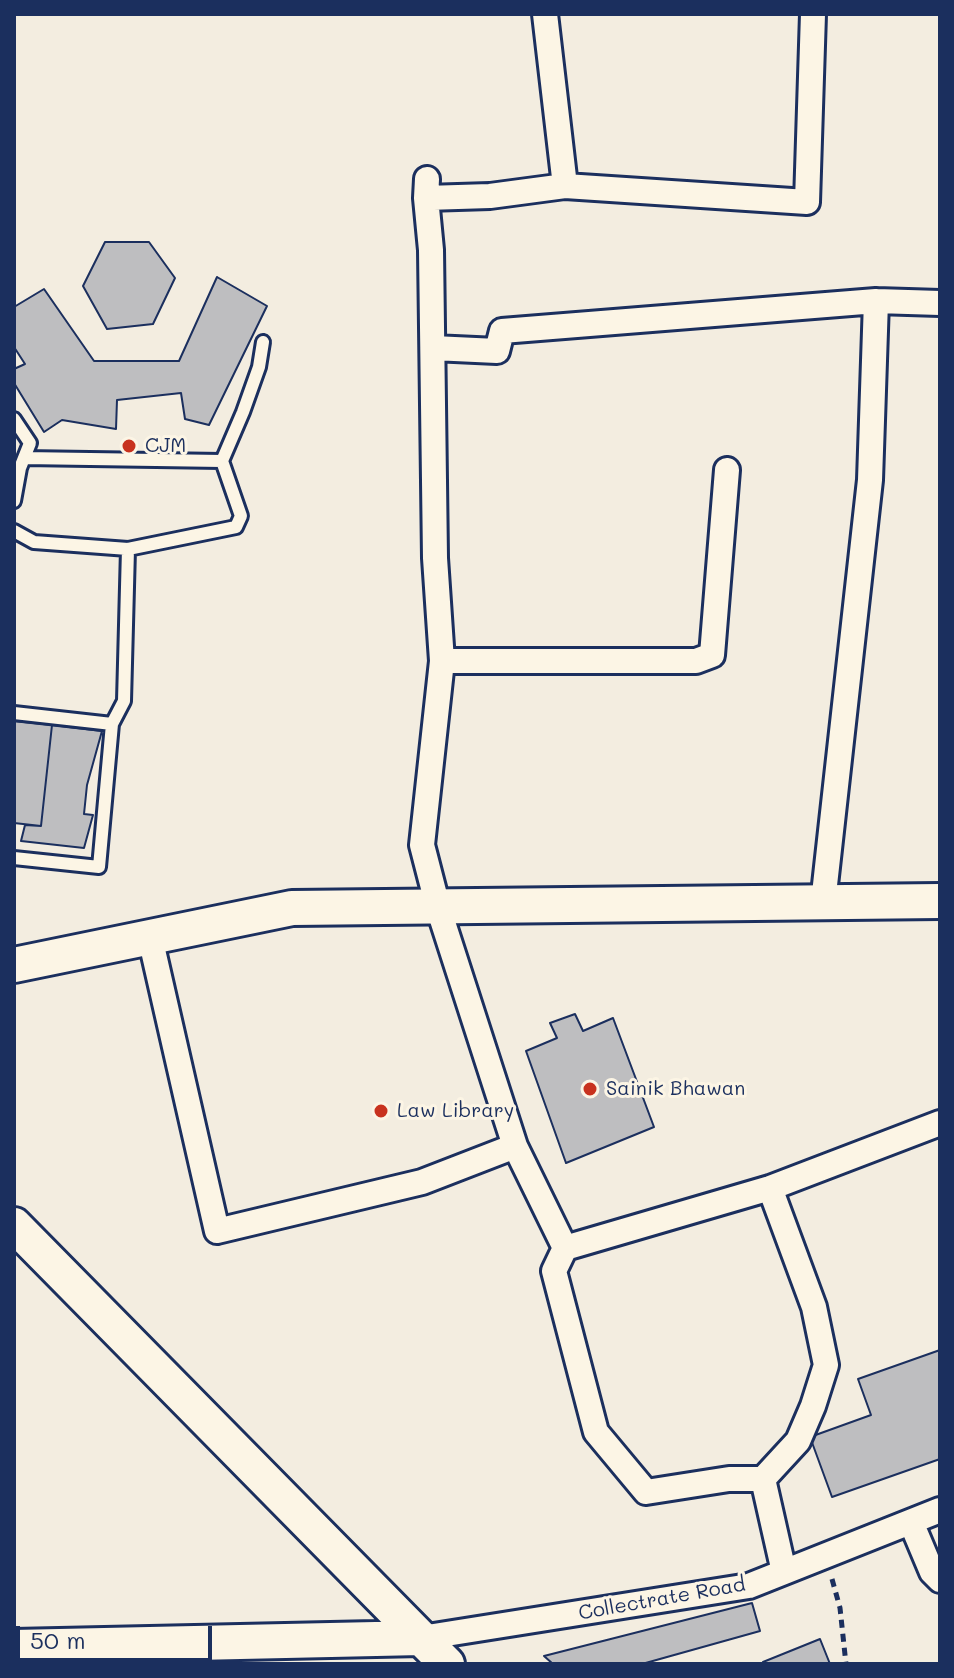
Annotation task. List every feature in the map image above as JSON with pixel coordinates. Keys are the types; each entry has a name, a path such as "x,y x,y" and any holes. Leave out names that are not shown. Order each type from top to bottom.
{"street":[{"path":"545,14 565,186"},
{"path":"565,1248 515,1146 438,907 422,845 442,661 435,558 431,250 426,188 490,196 565,186 807,202 813,14"},
{"path":"433,348 497,351 502,331 876,301 940,303"},
{"path":"823,903 870,480 876,301"},
{"path":"442,661 696,661 712,655 727,470"},
{"path":"14,965 292,908 940,901"},
{"path":"150,937 217,1231 422,1182 515,1146"},
{"path":"770,1188 814,1307 826,1365 813,1406 798,1441 763,1479 729,1479 646,1492 596,1432 554,1271 565,1248 770,1188 940,1123"},
{"path":"14,1225 447,1664"},
{"path":"763,1479 784,1572"},
{"name":"Collectrate Road","path":"421,1638 749,1586 940,1510"},
{"path":"911,1522 932,1572 940,1580"},
{"path":"14,1647 421,1638"}],"lane":[{"path":"14,531 34,542 128,549 236,527 241,516 222,461 259,367 263,342"},
{"path":"14,419 30,443 14,501"},
{"path":"24,458 222,461"},
{"path":"14,858 99,867 112,724 124,701 128,549"},
{"path":"14,713 112,724"}],"path":[{"path":"825,1556 840,1608 846,1664"}],"building":[{"path":"105,242 149,242 175,278 153,324 107,329 83,286"},
{"path":"217,277 267,306 209,425 185,419 181,393 117,400 116,429 62,420 44,432 14,383 14,369 25,364 14,347 14,307 44,289 94,361 179,361"},
{"path":"14,721 52,725 41,826 14,823"},
{"path":"52,725 102,731 87,785 84,814 93,815 84,848 21,841 25,825 41,826"},
{"name":"Sainik Bhawan","path":"575,1014 583,1031 613,1018 654,1127 566,1163 526,1051 557,1038 550,1023"},
{"path":"940,1350 940,1459 832,1497 810,1437 871,1415 858,1379"},
{"path":"752,1603 760,1631 642,1664 553,1664 544,1656"},
{"path":"820,1639 830,1664 763,1664 763,1662"}],"place":[{"name":"CJM","path":"129,446"},
{"name":"Sainik Bhawan","path":"590,1089"},
{"name":"Law Library","path":"381,1111"}]}
